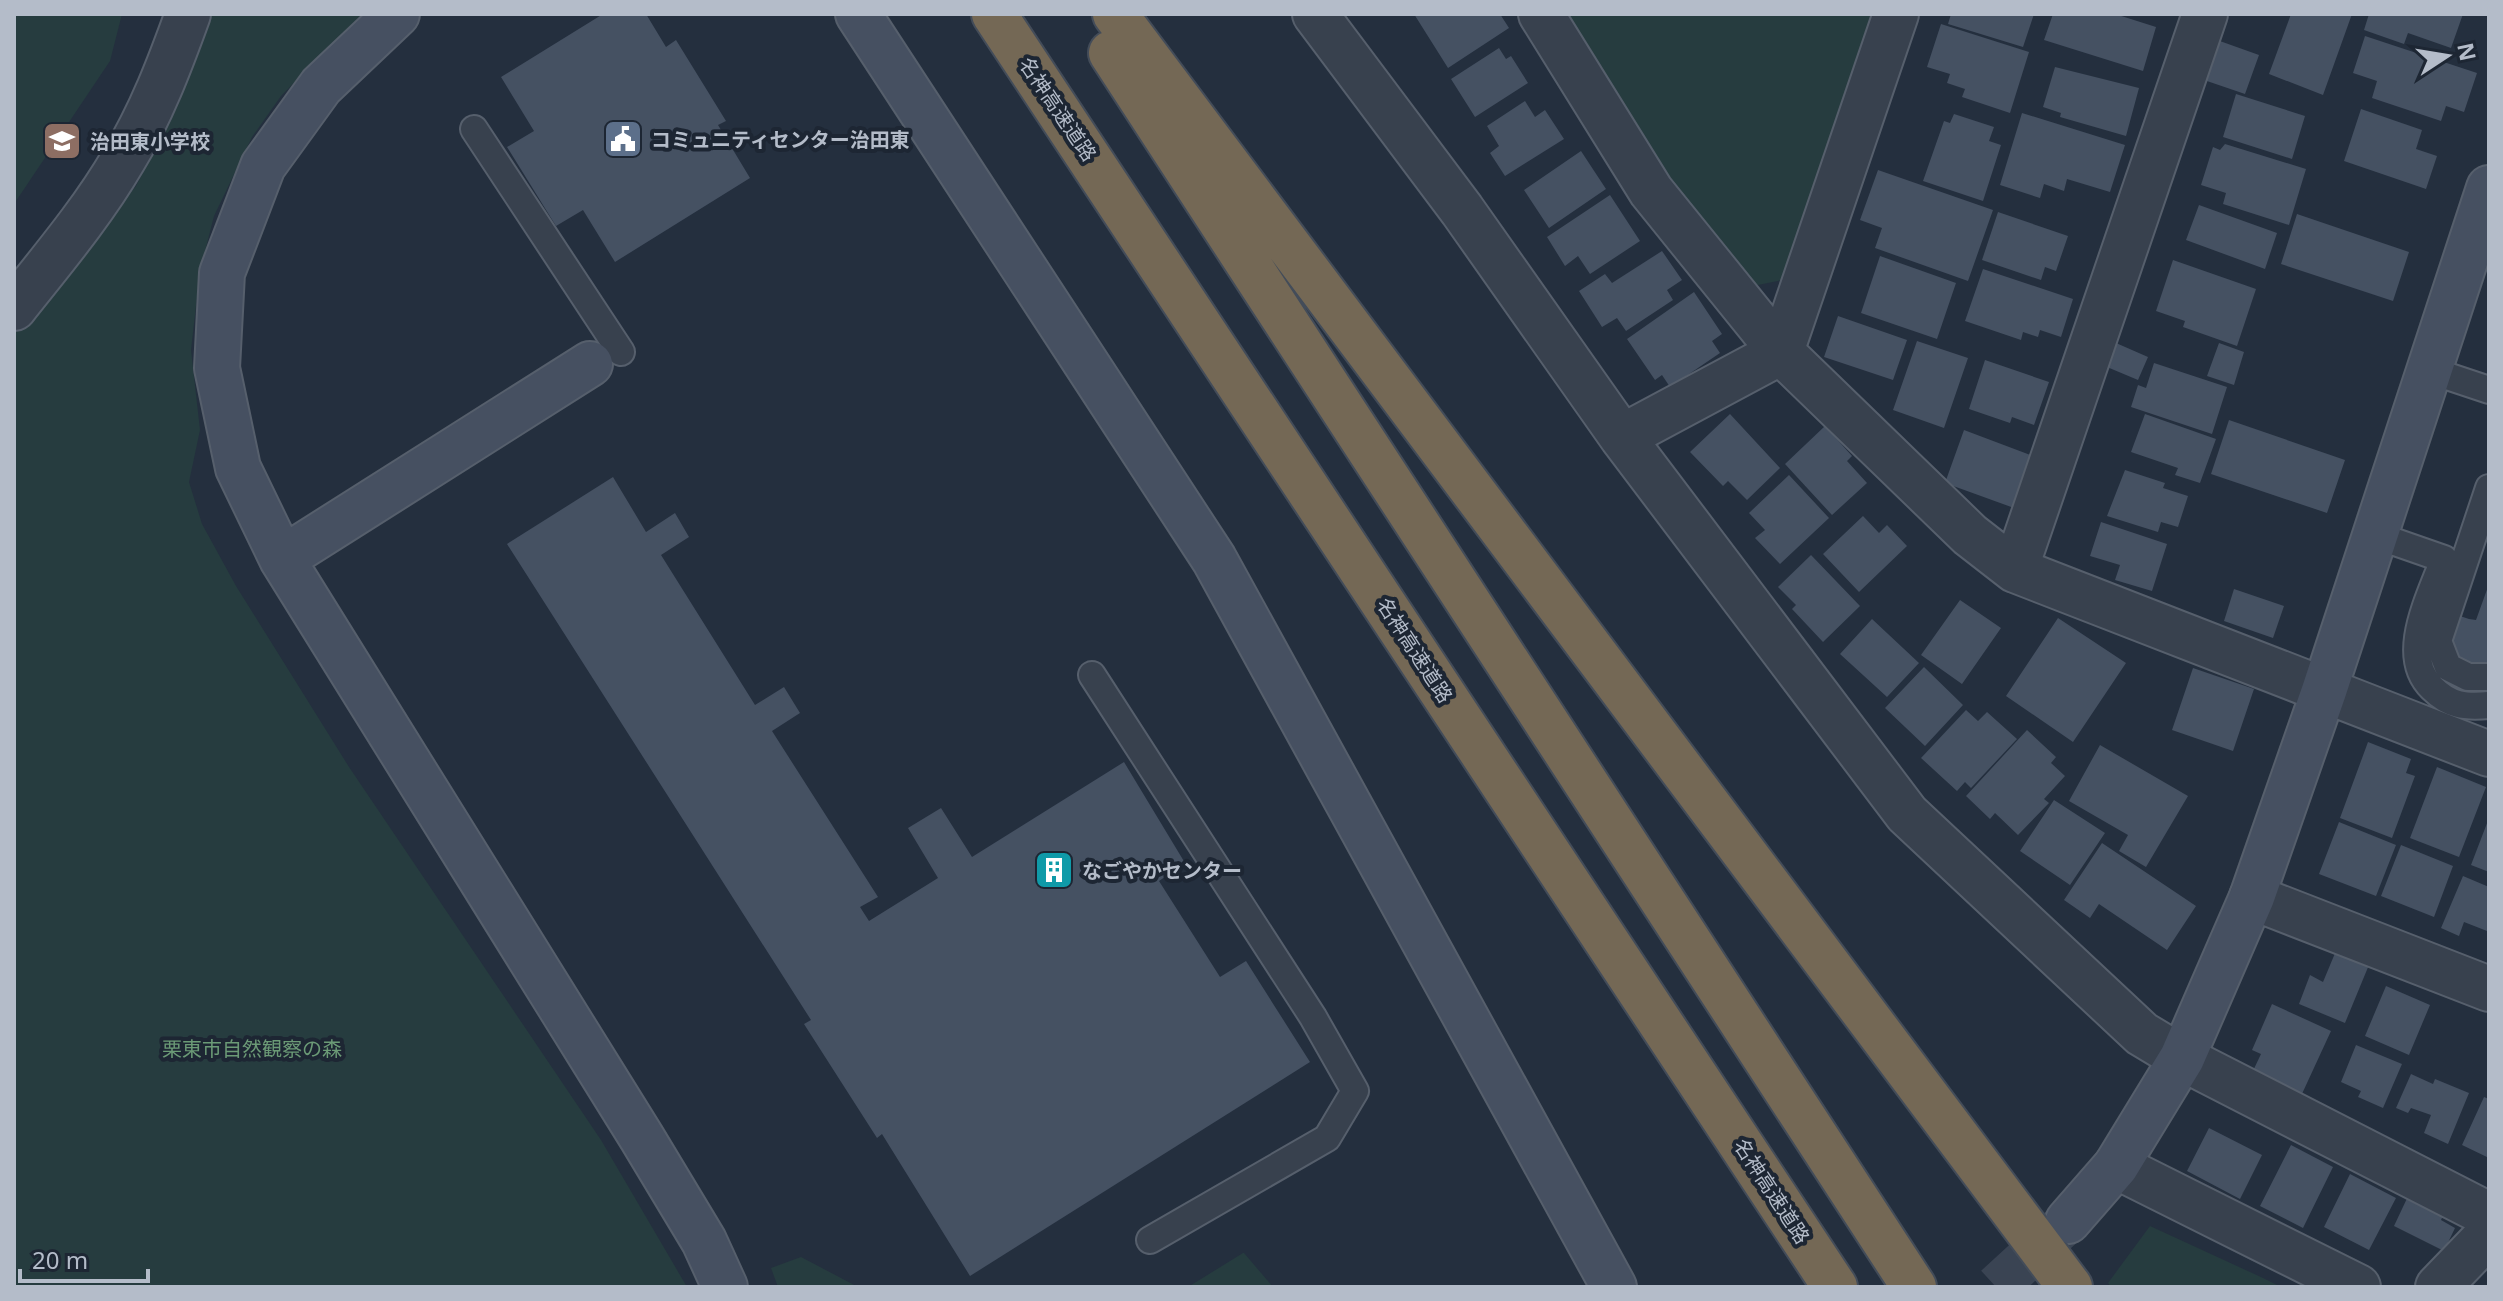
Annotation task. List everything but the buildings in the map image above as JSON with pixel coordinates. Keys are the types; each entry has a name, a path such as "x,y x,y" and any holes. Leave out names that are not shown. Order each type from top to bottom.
{"highway":[{"name":"名神高速道路","path":"994,14 1835,1287"},
{"path":"1086,14 1914,1287"},
{"path":"1115,14 2070,1287"}],"street":[{"path":"14,308 84,219 124,158 167,71 188,14"},
{"path":"397,14 321,86 263,166 222,273 217,368 238,468 282,559 642,1138 704,1241 725,1287"},
{"path":"858,14 1214,559 1614,1287"},
{"path":"1315,14 1462,210 1622,437 1907,814 2142,1034 2182,1058 2489,1215"},
{"path":"1541,14 1651,191 1781,352 1970,535 2015,570 2489,754"},
{"path":"1622,437 1781,352 1896,14"},
{"path":"2015,570 2205,14"},
{"path":"2068,1221 2116,1166 2182,1058 2252,897 2324,691 2489,188"},
{"path":"282,559 605,358"},
{"path":"2252,897 2489,989"},
{"path":"2116,1166 2358,1287"},
{"path":"2438,1287 2489,1234"}],"lane":[{"path":"474,129 605,358"},
{"path":"2429,370 2489,390"},
{"path":"2489,488 2438,641 2448,667 2468,677 2489,677"},
{"path":"2375,535 2444,559 2418,634 2417,655 2424,680 2441,697 2462,707 2489,705"},
{"path":"1092,675 1313,1017 1355,1091 1327,1138 1150,1240"}],"green space":[{"path":"14,14 122,14 110,61 14,204"},
{"name":"栗東市自然観察の森","path":"209,14 362,14 281,96 252,137 214,216 200,271 191,350 200,430 189,482 202,524 236,586 349,767 601,1140 687,1287 14,1287 14,333 136,186 179,103"},
{"path":"1561,14 1876,14 1787,279 1753,286 1652,153"},
{"path":"2150,1226 2281,1287 2111,1287 2108,1283"},
{"path":"1243,1253 1273,1287 1188,1287"},
{"path":"801,1257 858,1287 778,1287 771,1268"}],"tunnel":[{"path":"1996,1287 2068,1221"}],"place":[{"name":"コミュニティセンター治田東","path":"623,139"},
{"name":"治田東小学校","path":"62,141"},
{"name":"なごやかセンター","path":"1054,870"}]}
